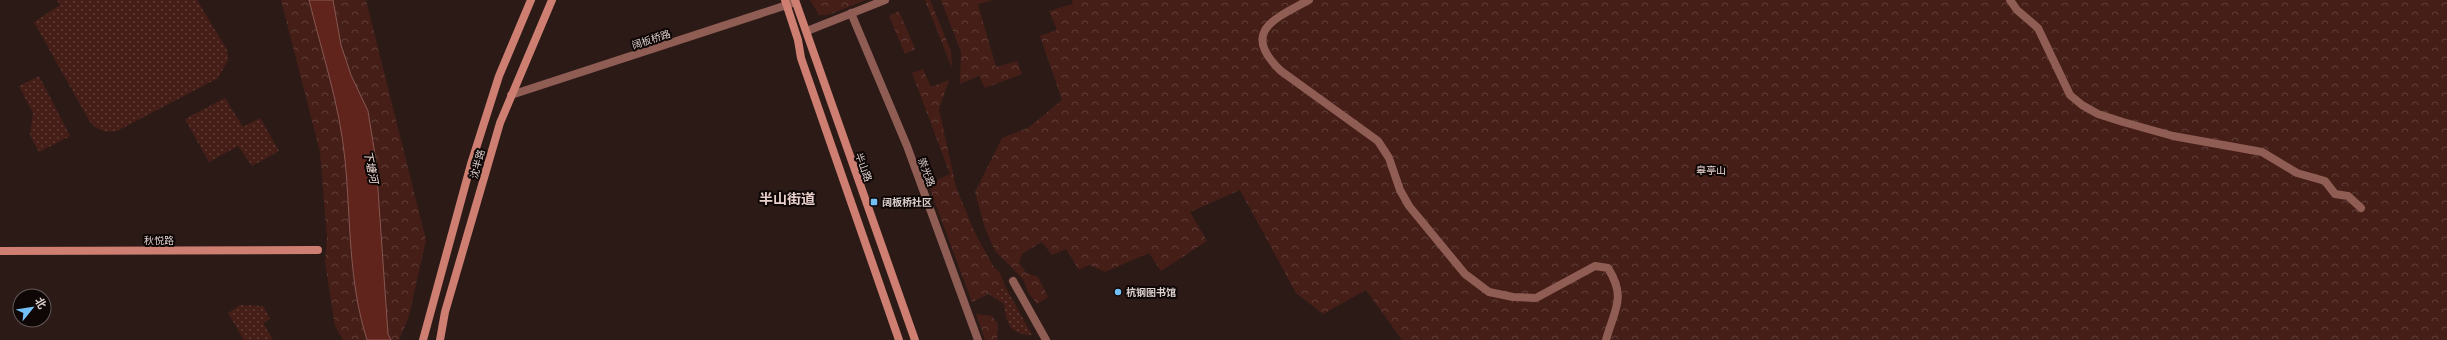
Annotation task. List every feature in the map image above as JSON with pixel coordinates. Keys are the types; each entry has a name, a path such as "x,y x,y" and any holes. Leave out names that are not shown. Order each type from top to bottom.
{"main road":[{"name":"沈半路","path":"423,340 469,172 499,76 531,0"},
{"name":"沈半路","path":"440,340 495,138 511,95 552,0"},
{"name":"半山路","path":"796,1 915,340"},
{"path":"786,3 798,40 801,58 900,340"},
{"name":"秋悦路","path":"0,251 318,250"}],"street":[{"path":"807,31 885,0"},
{"path":"1309,0 1269,24 1262,34 1263,47 1269,60 1281,71 1378,141 1389,158 1400,190 1409,206 1465,274 1489,292 1513,297 1536,298 1577,278 1595,266 1608,268 1616,282 1618,298 1616,312 1606,340"},
{"path":"2010,0 2017,10 2038,28 2070,95 2082,105 2117,120 2173,136 2262,152 2297,173 2325,181 2335,194 2348,196 2361,208"},
{"name":"阔板桥路","path":"511,95 786,3 796,1"},
{"name":"崇光路","path":"851,13 907,146 978,340"},
{"path":"1013,281 1046,340"}],"green space":[{"path":"57,0 197,0 227,50 228,60 218,78 117,131 102,131 90,122 34,22 60,5"},
{"path":"281,0 309,0 330,79 343,140 351,250 356,295 367,340 343,340 335,326 325,262 327,238 320,152"},
{"path":"333,0 366,0 426,240 409,316 399,340 391,340 388,334 376,161 368,111 351,75 341,45"},
{"path":"810,0 866,0 828,15 819,15"},
{"path":"925,0 930,0 951,51 952,68"},
{"path":"941,0 993,0 978,4 996,67 1017,61 1022,74 985,88 979,76 960,84 961,52"},
{"name":"皋亭山","path":"1072,0 2447,0 2447,340 1402,340 1366,290 1323,314 1296,293 1240,190 1190,212 1207,241 1161,271 1149,253 1105,272 1089,265 1079,270 1066,249 1052,255 1042,242 1023,253 1019,262 1026,273 1038,277 1048,297 1037,304 1028,292 1023,279 995,251 985,228 975,192 1002,138 1028,128 1062,100 1040,36 1057,30 1049,11 1073,4"},
{"path":"899,11 915,49 905,54 889,16"},
{"path":"923,69 931,87 949,80 939,109 956,187 975,233 993,266 1000,273 1005,286 972,302 928,184 950,174 912,73"},
{"path":"39,76 70,136 39,152 30,135 33,113 19,86"},
{"path":"225,98 243,127 260,118 279,151 252,166 238,146 209,162 185,119"},
{"path":"1005,286 1032,335 1018,333 1010,327 1006,318 1004,304 989,294"},
{"path":"240,305 263,306 270,319 263,323 273,340 244,340 228,313"},
{"path":"976,314 992,316 998,324 997,340 985,340"}],"water":[{"name":"下塘河","path":"309,0 333,0 341,45 351,75 368,111 376,161 388,334 391,340 367,340 361,318 353,273 343,140 335,100"}],"place":[{"name":"阔板桥社区","path":"874,202"},
{"name":"杭钢图书馆","path":"1118,292"}],"district":[{"name":"半山街道","path":"787,199"}]}
